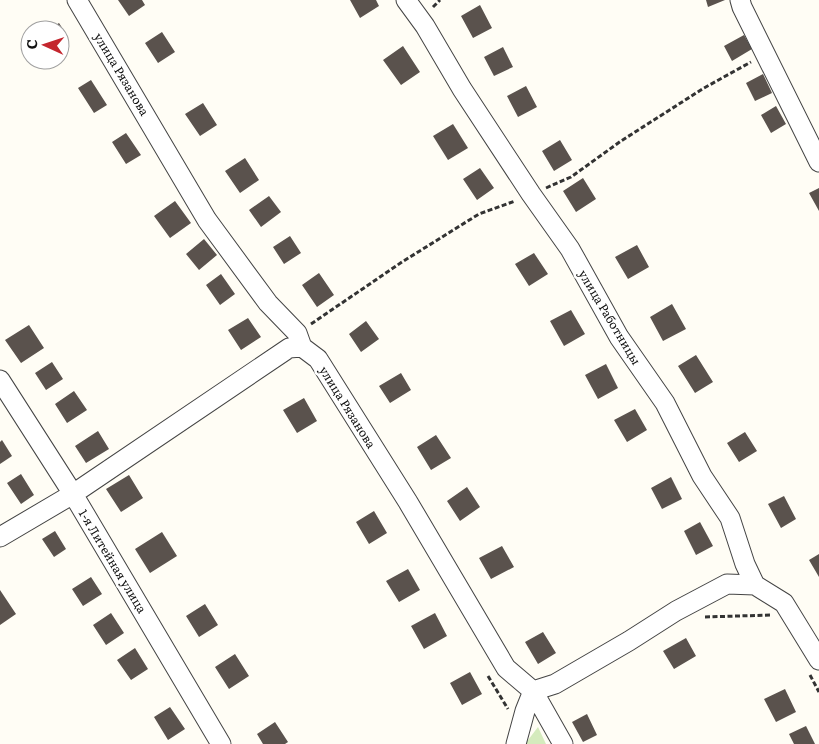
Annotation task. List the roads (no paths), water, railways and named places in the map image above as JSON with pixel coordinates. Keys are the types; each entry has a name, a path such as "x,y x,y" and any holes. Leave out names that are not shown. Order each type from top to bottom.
{"street":[{"name":"улица Рязанова","path":"77,0 207,220 268,302 297,333 302,348 318,360 324,368 408,502 506,668 533,691 563,744"},
{"name":"улица Работницы","path":"406,0 425,26 462,89 531,194 570,249 619,337 665,403 702,476 730,518 745,564 755,585"},
{"path":"740,0 765,55 819,162"},
{"path":"0,537 73,494 289,348 302,348"},
{"name":"1-я Литейная улица","path":"0,380 73,494 221,744"},
{"path":"516,744 525,711 533,691 555,684 629,642 676,611 726,584 755,585 784,603 814,667"}]}
